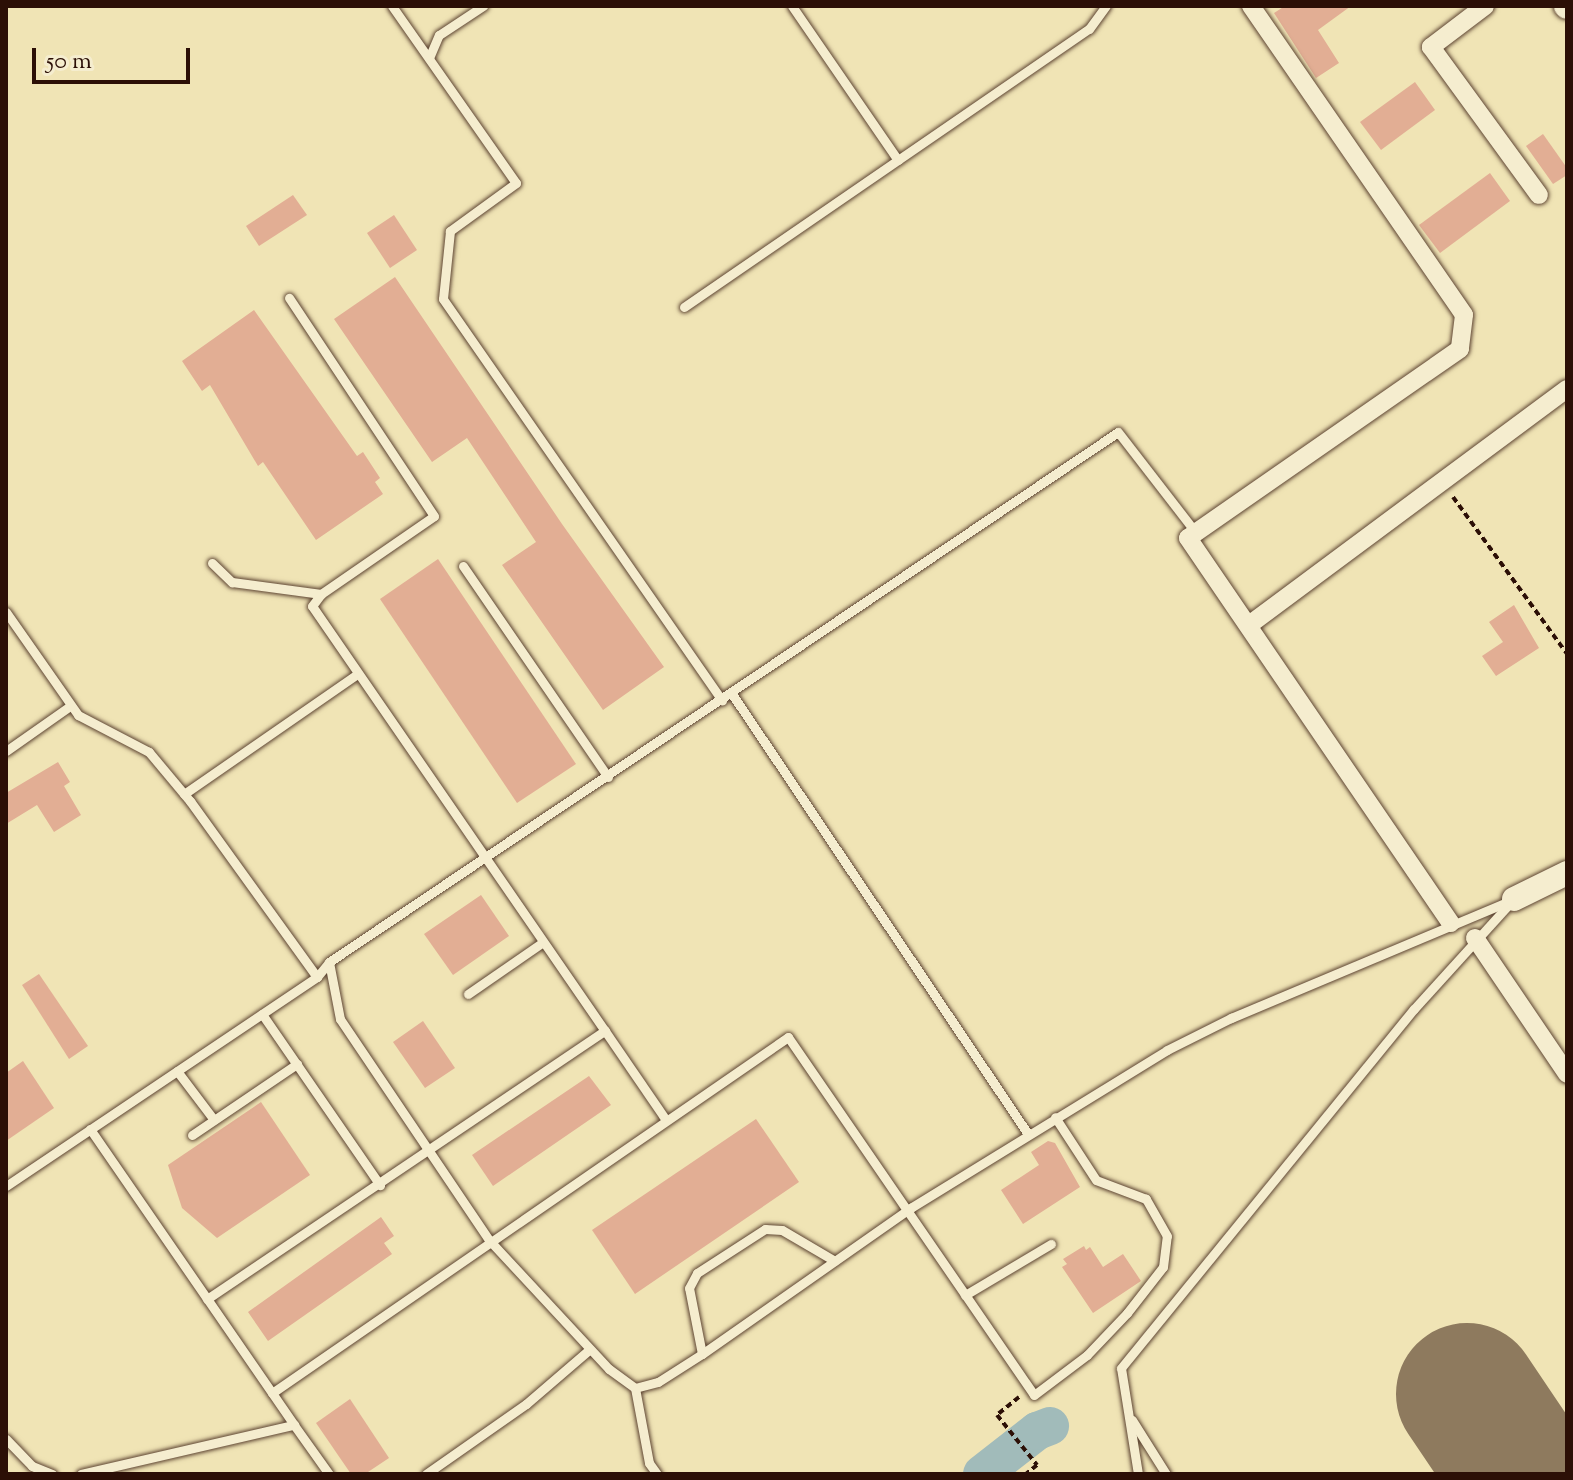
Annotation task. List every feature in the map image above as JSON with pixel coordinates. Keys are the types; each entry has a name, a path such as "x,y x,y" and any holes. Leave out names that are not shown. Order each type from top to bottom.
{"street":[{"path":"1251,6 1464,315 1460,349 1188,538 1451,923"},
{"path":"1485,6 1431,47 1539,195"},
{"path":"1249,625 1567,389"},
{"path":"1514,899 1567,873"},
{"path":"1475,938 1567,1074"}],"lane":[{"path":"392,6 516,183 450,231 443,299 722,701"},
{"path":"429,58 439,35 483,6"},
{"path":"684,307 1089,29 1106,6"},
{"path":"794,7 898,160"},
{"path":"289,298 434,516 321,594 312,606 666,1120"},
{"path":"6,1186 317,977 329,962 722,701 1118,432 1196,533"},
{"path":"212,563 232,582 321,594"},
{"path":"463,566 608,777"},
{"path":"6,612 78,715 149,752 184,794 317,977"},
{"path":"184,794 357,674"},
{"path":"732,694 1028,1134"},
{"path":"6,751 70,706"},
{"path":"635,1388 658,1382 907,1210 1167,1050 1231,1018 1514,899"},
{"path":"1138,1474 1121,1368 1195,1274 1475,938 1514,899"},
{"path":"468,994 543,942"},
{"path":"329,962 340,1019 490,1241 609,1369 635,1388 649,1463 657,1474"},
{"path":"262,1014 380,1185"},
{"path":"207,1299 430,1152 605,1031"},
{"path":"272,1393 788,1037 1034,1395 1087,1355 1127,1313 1163,1267 1167,1236 1146,1199 1096,1180 1055,1117"},
{"path":"192,1135 297,1064"},
{"path":"177,1071 214,1120"},
{"path":"90,1129 329,1474"},
{"path":"702,1354 689,1288 697,1273 765,1229 782,1230 835,1261"},
{"path":"965,1295 1051,1244"},
{"path":"426,1474 526,1404 590,1349"},
{"path":"1128,1414 1166,1474"},
{"path":"81,1474 294,1425"},
{"path":"6,1439 32,1466 52,1474"}],"path":[{"path":"1441,484 1567,654"},
{"path":"1026,1474 1037,1465 997,1415 1030,1388"}],"building":[{"path":"1285,6 1351,6 1318,30 1339,63 1316,78 1274,13"},
{"path":"1415,82 1435,110 1381,150 1360,122"},
{"path":"1543,134 1567,168 1567,175 1553,184 1526,146"},
{"path":"1490,173 1510,201 1440,253 1419,225"},
{"path":"293,195 307,215 259,246 246,226"},
{"path":"394,215 417,250 390,268 367,233"},
{"path":"395,277 562,524 664,667 603,710 502,565 536,542 467,438 432,462 334,319"},
{"path":"254,310 357,456 363,452 380,478 375,482 383,494 316,540 263,462 258,466 210,385 202,391 182,361"},
{"path":"438,559 576,764 517,803 380,599"},
{"path":"1514,605 1539,648 1496,676 1482,656 1503,642 1489,622"},
{"path":"58,762 70,782 64,786 81,815 54,832 37,805 6,824 6,793"},
{"path":"481,895 509,936 453,975 424,934"},
{"path":"39,974 88,1046 69,1059 22,985"},
{"path":"423,1021 455,1068 425,1088 393,1042"},
{"path":"23,1061 54,1108 6,1141 6,1073"},
{"path":"589,1076 611,1105 493,1186 472,1155"},
{"path":"261,1102 310,1175 217,1238 182,1208 168,1165"},
{"path":"756,1119 799,1182 635,1294 592,1230"},
{"path":"1048,1141 1055,1143 1080,1187 1023,1224 1001,1190 1039,1165 1031,1152"},
{"path":"381,1217 394,1236 384,1243 392,1254 268,1341 248,1312"},
{"path":"1084,1246 1086,1250 1090,1247 1103,1267 1123,1254 1141,1281 1093,1313 1062,1267 1067,1264 1063,1259"},
{"path":"350,1399 389,1458 365,1474 351,1474 316,1423"}],"waterway":[{"path":"982,1474 1037,1431 1050,1426"}],"runway":[{"path":"1467,1394 1521,1474"}]}
